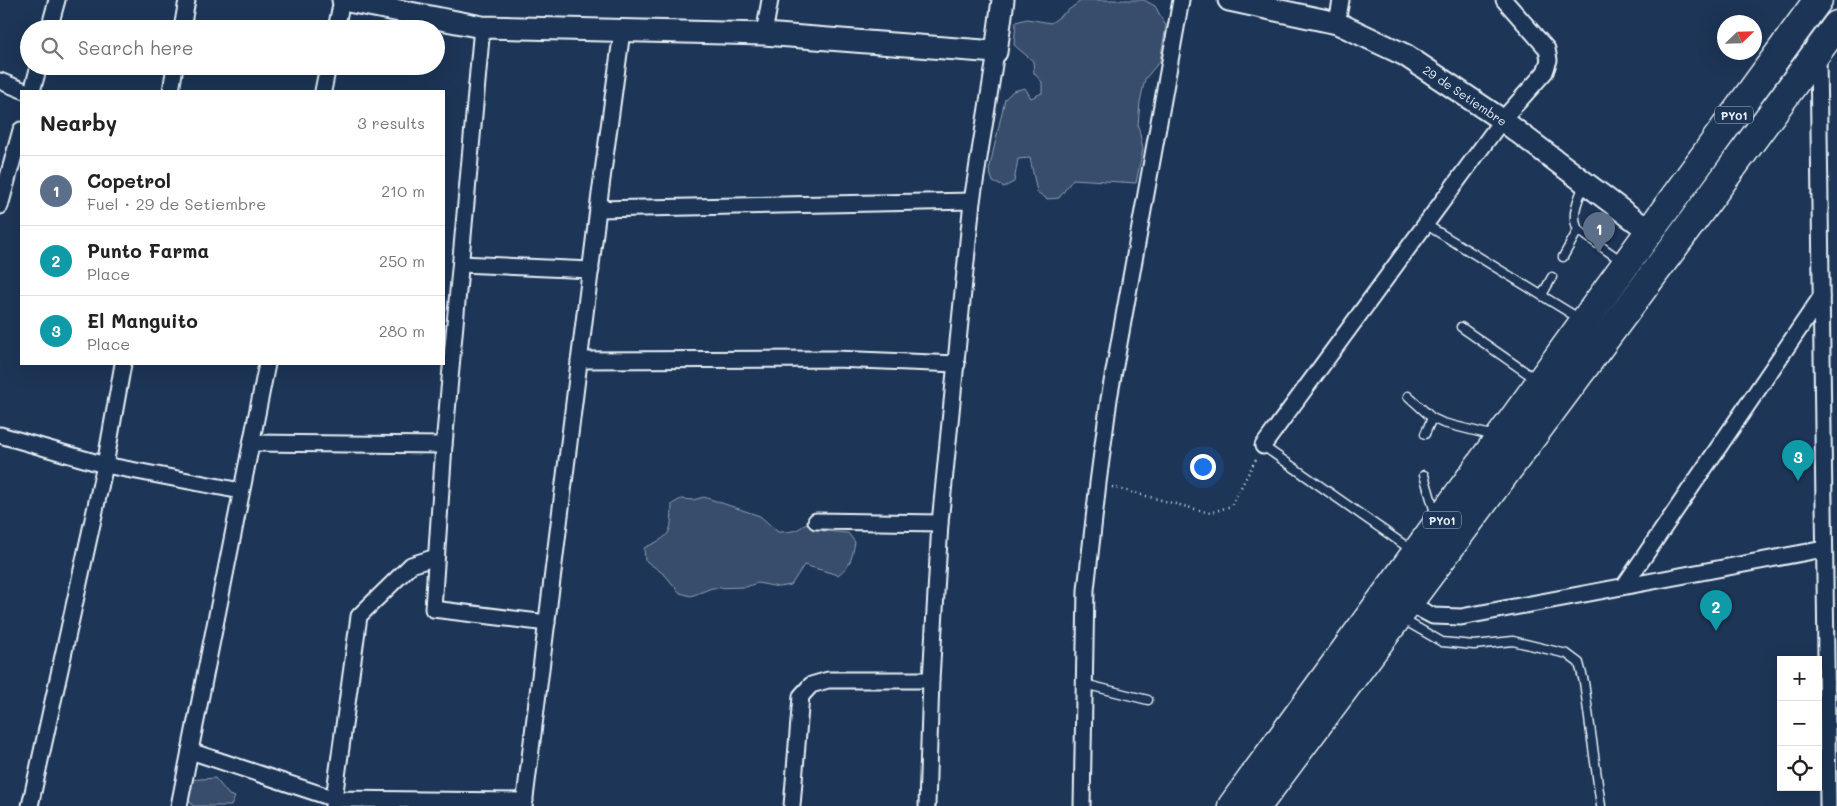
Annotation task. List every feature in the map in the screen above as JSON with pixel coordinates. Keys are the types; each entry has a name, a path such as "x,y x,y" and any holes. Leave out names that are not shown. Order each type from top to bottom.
{"highway":[{"name":"PY01","path":"1232,806 1418,554 1649,231 1818,0"},
{"name":"PY01","path":"1257,806 1837,25"}],"street":[{"path":"52,20 58,0"},
{"path":"184,20 187,0"},
{"path":"338,20 342,0 482,27 764,34 996,52"},
{"path":"764,34 770,0"},
{"path":"927,806 931,680 940,523 972,200 1003,0"},
{"path":"1082,806 1086,590 1098,483 1109,399 1181,0"},
{"name":"29 de Setiembre","path":"1229,0 1338,23 1405,55 1502,120 1673,248"},
{"path":"1338,23 1341,0"},
{"path":"1263,446 1502,120 1545,72 1549,60 1547,49 1504,0"},
{"path":"482,27 444,445 432,609 547,623"},
{"path":"190,751 334,803 524,803 622,30"},
{"path":"1818,50 1821,297 1830,393 1824,549 1832,761 1828,806"},
{"path":"32,90 36,75"},
{"path":"170,90 173,75"},
{"path":"323,90 326,75"},
{"path":"0,81 22,90"},
{"path":"0,206 20,134"},
{"path":"598,209 972,200"},
{"path":"461,264 591,270"},
{"path":"1624,586 1821,297"},
{"path":"580,360 835,359 957,364"},
{"path":"30,806 105,465 123,365"},
{"path":"179,806 267,365"},
{"path":"0,435 105,465 241,491"},
{"path":"251,443 444,445"},
{"path":"816,521 940,523"},
{"path":"1403,610 1433,616 1461,617 1824,549"},
{"path":"334,803 359,616 411,565 436,557"},
{"path":"792,806 801,696 811,685 828,680 931,680"}],"lane":[{"path":"1585,182 1575,209 1574,218 1578,230 1626,263"},
{"path":"1426,224 1584,322"},
{"path":"1563,257 1578,230"},
{"path":"1542,295 1552,277"},
{"path":"1461,327 1540,383"},
{"path":"1408,396 1432,418 1455,427 1501,438"},
{"path":"1425,434 1432,418"},
{"path":"1263,446 1418,554"},
{"path":"1424,475 1439,524"},
{"path":"1403,610 1442,642 1474,645 1513,641 1567,654 1579,663 1584,682 1601,806"},
{"path":"1084,684 1148,700"}],"path":[{"path":"1098,483 1210,512 1230,506 1263,446"}],"shaded area":[{"path":"1082,0 1144,0 1155,6 1166,26 1160,61 1145,79 1140,102 1138,125 1143,149 1136,183 1073,179 1059,198 1047,199 1037,192 1030,158 1018,159 1014,182 1004,187 993,182 989,170 1005,99 1013,91 1025,88 1031,98 1042,93 1042,82 1034,73 1033,61 1014,45 1016,22 1027,19 1051,23"},
{"path":"704,497 760,516 778,532 797,530 806,523 824,531 848,533 855,542 850,561 846,568 838,575 804,565 791,585 779,587 757,583 746,587 712,588 691,596 680,593 665,575 645,560 644,548 665,537 668,533 672,504 681,499 693,500"},
{"path":"215,778 229,795 235,797 231,806 193,806 187,798 187,780"}],"place":[{"name":"Copetrol","path":"1599,253"},
{"name":"El Manguito","path":"1798,481"},
{"name":"Punto Farma","path":"1716,631"}]}
